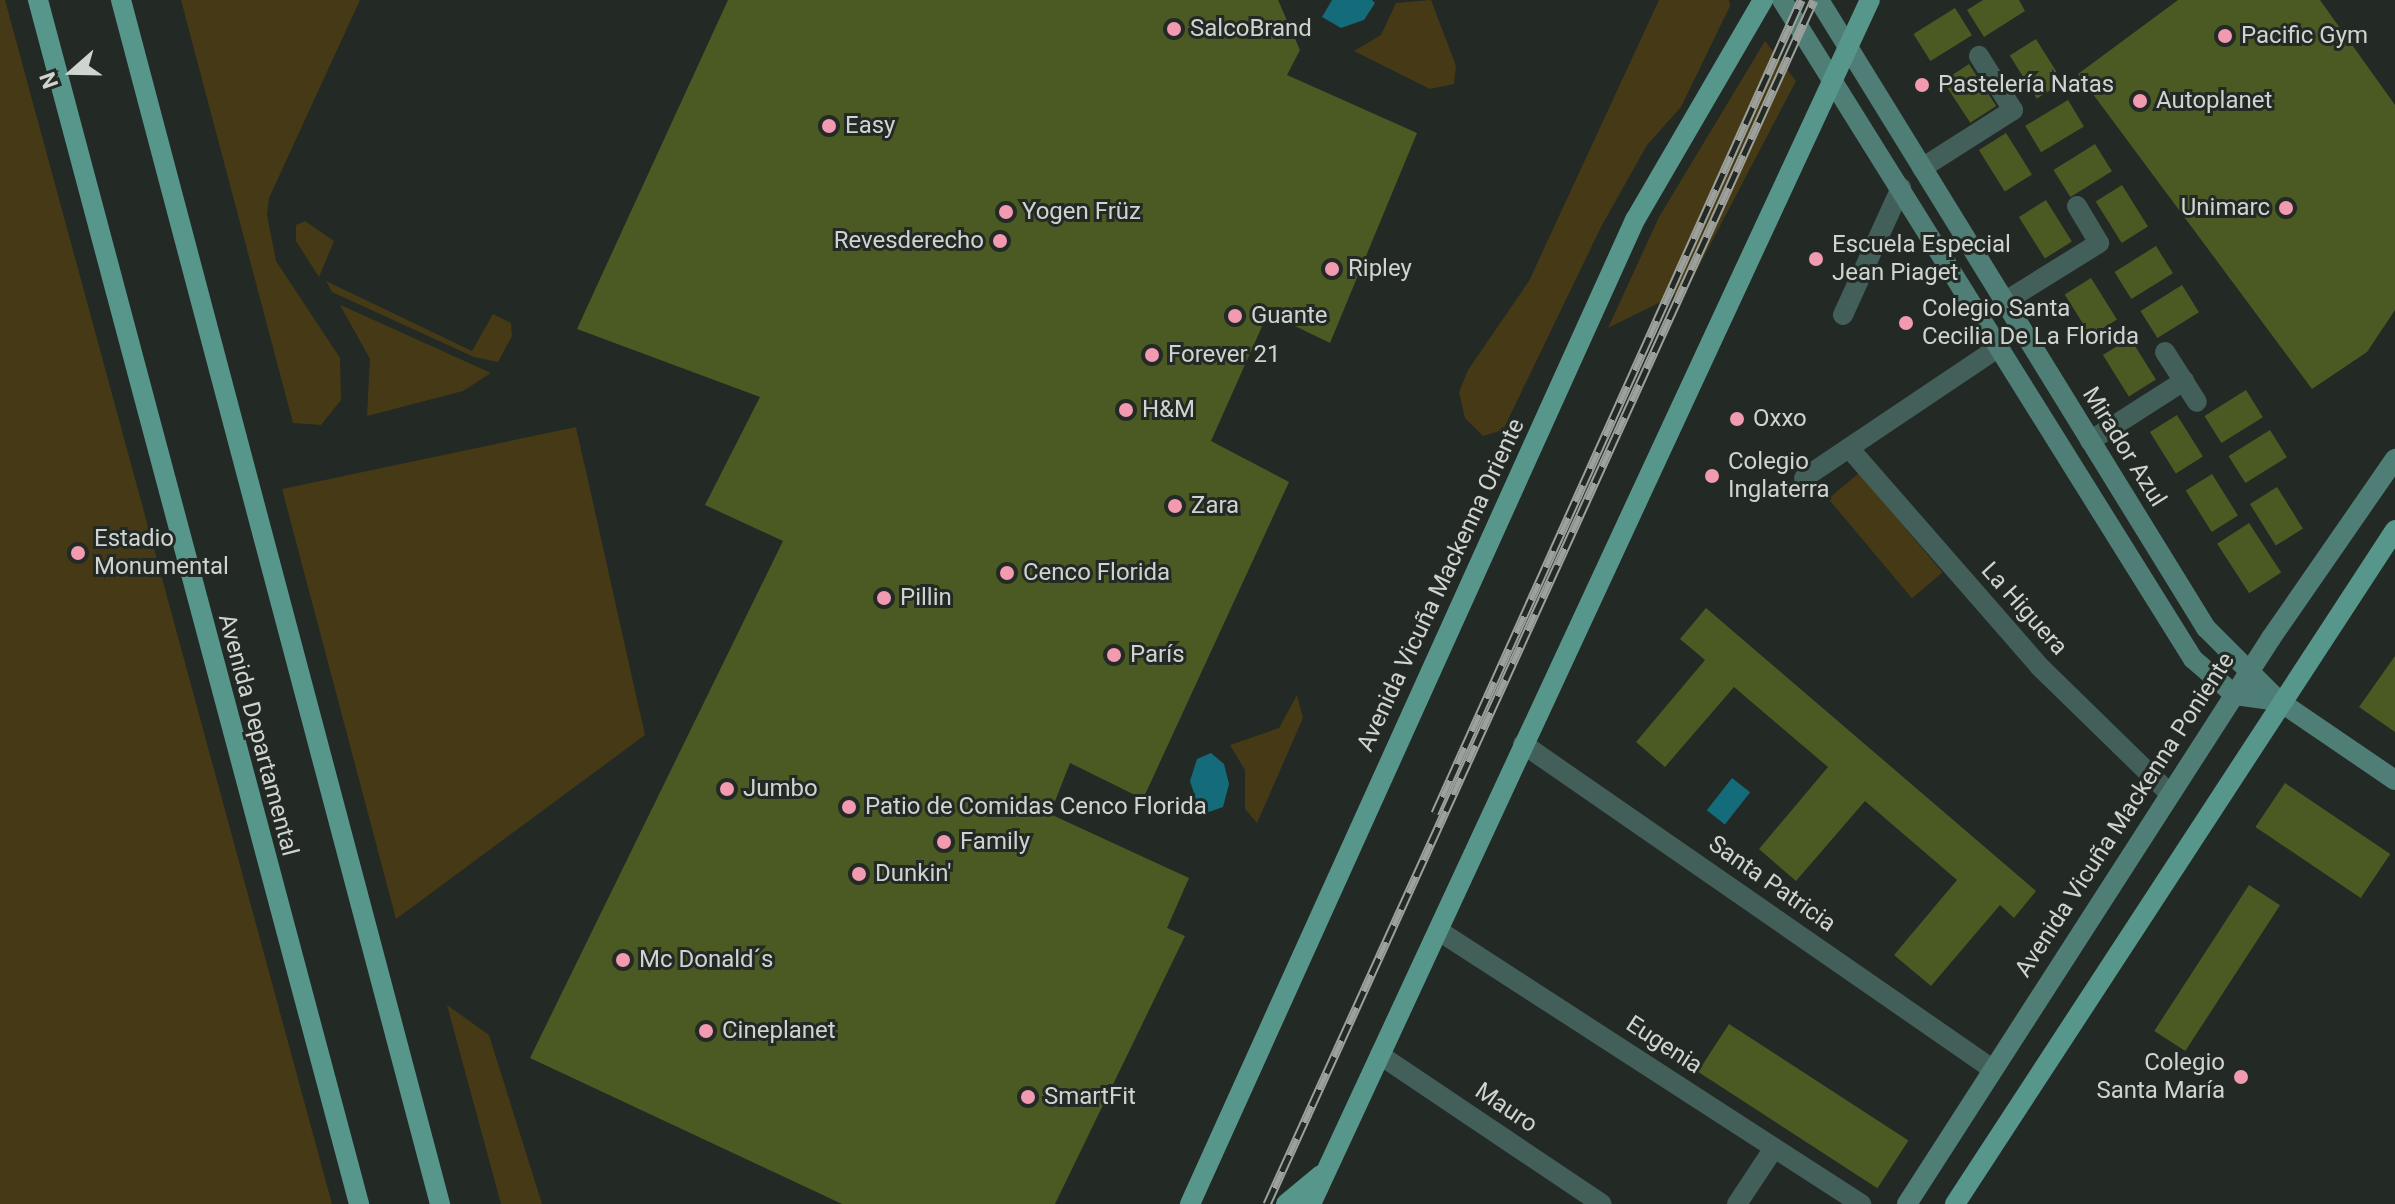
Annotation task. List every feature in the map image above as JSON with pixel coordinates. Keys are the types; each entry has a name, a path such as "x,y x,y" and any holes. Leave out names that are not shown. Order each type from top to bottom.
{"main road":[{"name":"Avenida Departamental","path":"38,0 359,1204"},
{"path":"121,0 440,1204"},
{"name":"Avenida Vicuña Mackenna Oriente","path":"1190,1204 1635,220 1763,0"},
{"path":"1782,0 2185,648 2209,677 2235,695"},
{"name":"Mirador Azul","path":"1819,0 2206,628 2248,674 2279,701 2395,780"},
{"path":"1311,1204 1830,77 1870,0"},
{"name":"Avenida Vicuña Mackenna Poniente","path":"1907,1204 1991,1068 2248,674 2395,459"},
{"path":"1959,1202 2279,701 2395,530"},
{"name":"Mirador Azul","path":"2235,695 2279,701"},
{"path":"1286,1204 1327,1170"}],"street":[{"path":"1922,168 2013,110 1979,56"},
{"path":"1843,315 1901,188"},
{"path":"2004,302 2099,243 2077,206"},
{"path":"1804,478 1999,347"},
{"path":"2165,352 2197,402"},
{"path":"2090,441 2184,381"},
{"name":"La Higuera","path":"1849,448 2039,666 2170,794"},
{"name":"Santa Patricia","path":"1523,744 1991,1068"},
{"name":"Eugenia","path":"1439,931 1861,1204"},
{"name":"Mauro","path":"1380,1055 1602,1204"},
{"path":"1737,1204 1774,1148"}],"shaded area":[{"name":"Estadio Monumental","path":"0,0 5,0 332,1204 0,1204"},
{"path":"181,0 360,0 269,198 267,215 276,261 340,358 341,400 321,425 293,423"},
{"path":"1431,0 1456,66 1454,84 1430,89 1354,51 1381,35 1396,3"},
{"path":"1659,0 1729,0 1730,6 1681,107 1647,145 1601,227 1503,430 1483,436 1465,418 1459,392 1468,370 1529,281"},
{"path":"1765,41 1796,81 1687,289 1608,328 1659,217"},
{"path":"305,221 334,241 319,277 296,241 296,225"},
{"path":"326,281 472,351 493,314 511,323 512,336 498,362 474,357 332,292"},
{"path":"340,305 491,373 463,391 367,416 370,359"},
{"path":"576,427 645,735 396,919 282,489"},
{"path":"1859,473 1943,573 1912,598 1828,499"},
{"path":"1297,695 1303,718 1257,823 1245,809 1245,770 1230,745 1279,728"},
{"path":"447,1005 489,1035 542,1204 501,1204"}],"water":[{"path":"1332,0 1372,0 1375,3 1364,20 1341,28 1322,17"},
{"path":"1211,753 1224,764 1229,784 1223,807 1209,812 1197,803 1190,781 1197,759"},
{"path":"1732,778 1750,792 1725,824 1707,810"}],"building":[{"name":"Cenco Florida","path":"728,0 1278,0 1300,50 1287,75 1417,133 1330,343 1268,313 1211,441 1289,482 1143,799 1070,763 1050,814 1189,878 1167,928 1185,936 1055,1204 842,1204 530,1058 783,541 705,505 760,397 577,329"},
{"path":"1983,0 2019,0 2025,11 1984,37 1967,10"},
{"name":"Unimarc","path":"2178,0 2320,0 2395,105 2395,310 2367,352 2312,389 2078,74"},
{"path":"1955,8 1972,35 1930,61 1913,34"},
{"path":"2036,39 2063,82 2037,99 2010,55"},
{"path":"1969,64 1996,106 1970,123 1943,81"},
{"path":"2068,100 2084,127 2041,152 2025,126"},
{"path":"2006,133 2032,175 2005,192 1979,150"},
{"path":"2095,144 2112,171 2070,197 2053,170"},
{"path":"2122,185 2148,227 2122,243 2096,201"},
{"path":"2046,200 2072,242 2045,259 2019,217"},
{"path":"2156,246 2173,273 2131,299 2114,272"},
{"path":"2091,278 2117,320 2091,336 2065,294"},
{"path":"2182,285 2199,312 2157,338 2140,311"},
{"path":"2130,338 2156,380 2129,397 2103,355"},
{"path":"2246,390 2263,417 2221,443 2204,416"},
{"path":"2177,415 2203,457 2176,474 2150,432"},
{"path":"2270,430 2287,457 2245,483 2228,456"},
{"path":"2212,474 2238,516 2212,532 2186,490"},
{"path":"2277,487 2303,529 2276,546 2250,504"},
{"path":"2249,523 2281,572 2249,593 2217,544"},
{"path":"1706,608 2036,891 2014,918 2000,905 1931,986 1894,955 1957,880 1865,801 1796,881 1759,849 1828,767 1734,687 1665,767 1636,742 1705,660 1680,639"},
{"path":"2395,656 2395,732 2359,707"},
{"path":"2285,783 2390,854 2361,898 2255,827"},
{"path":"2249,885 2280,905 2185,1051 2154,1031"},
{"path":"1729,1024 1908,1141 1877,1188 1698,1072"}],"railway":[{"path":"1435,813 1801,0"},
{"path":"1267,1204 1814,0"}],"place":[{"name":"SalcoBrand","path":"1174,29"},
{"name":"Pacific Gym","path":"2225,36"},
{"name":"Pastelería Natas","path":"1922,85"},
{"name":"Autoplanet","path":"2140,101"},
{"name":"Easy","path":"829,126"},
{"name":"Unimarc","path":"2286,208"},
{"name":"Yogen Früz","path":"1006,212"},
{"name":"Revesderecho","path":"1000,241"},
{"name":"Escuela Especial Jean Piaget","path":"1816,259"},
{"name":"Ripley","path":"1332,269"},
{"name":"Guante","path":"1235,316"},
{"name":"Colegio Santa Cecilia De La Florida","path":"1906,323"},
{"name":"Forever 21","path":"1152,355"},
{"name":"H&M","path":"1126,410"},
{"name":"Oxxo","path":"1737,419"},
{"name":"Colegio Inglaterra","path":"1712,476"},
{"name":"Zara","path":"1175,506"},
{"name":"Estadio Monumental","path":"78,553"},
{"name":"Cenco Florida","path":"1007,573"},
{"name":"Pillin","path":"884,598"},
{"name":"París","path":"1114,655"},
{"name":"Jumbo","path":"727,789"},
{"name":"Patio de Comidas Cenco Florida","path":"849,807"},
{"name":"Family","path":"944,842"},
{"name":"Dunkin'","path":"859,874"},
{"name":"Mc Donald´s","path":"623,960"},
{"name":"Cineplanet","path":"706,1031"},
{"name":"Colegio Santa María","path":"2241,1077"},
{"name":"SmartFit","path":"1028,1097"}]}
